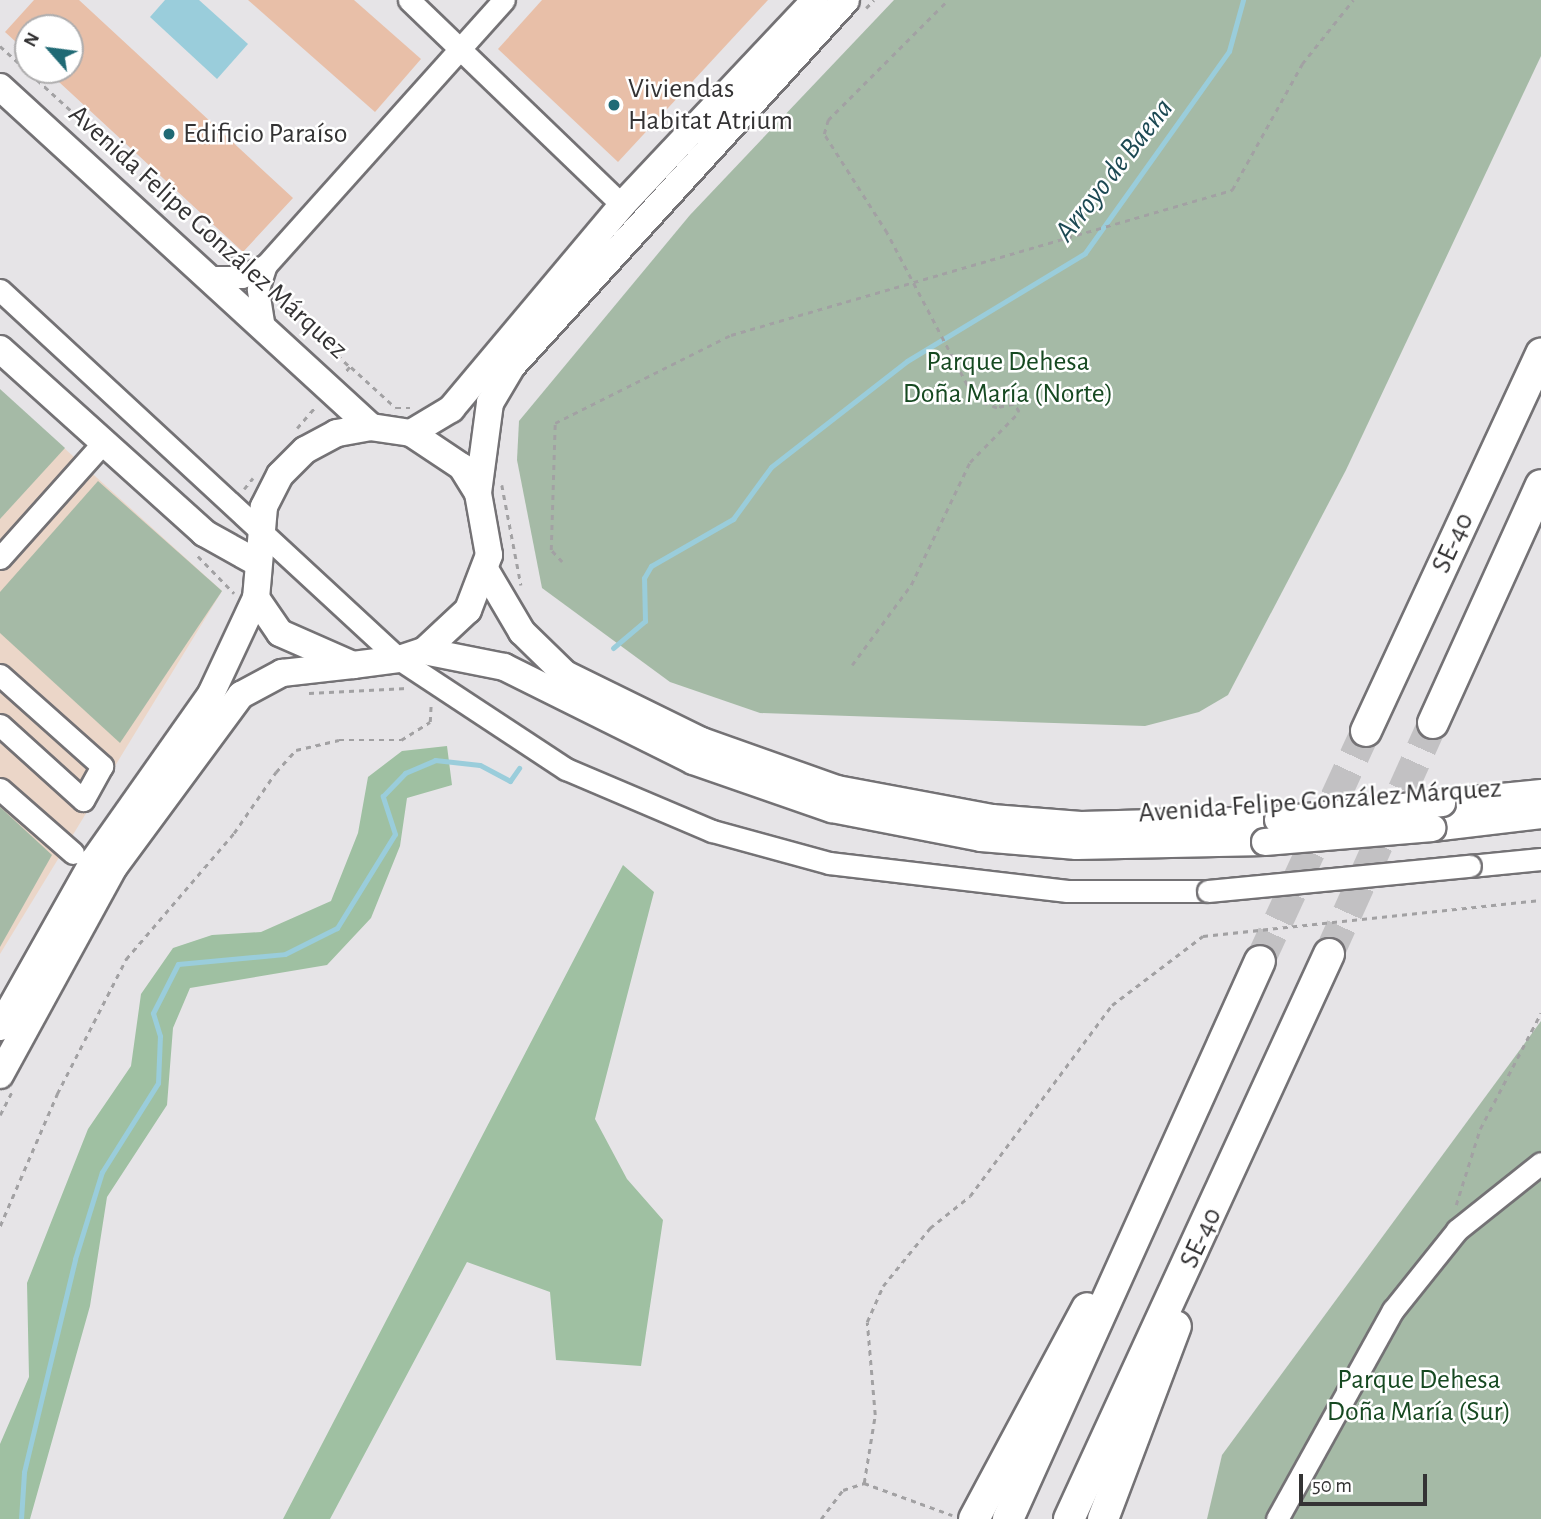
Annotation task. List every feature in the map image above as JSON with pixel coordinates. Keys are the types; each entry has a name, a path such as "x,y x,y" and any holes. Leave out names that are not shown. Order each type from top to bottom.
{"highway":[{"name":"SE-40","path":"1366,731 1541,354"},
{"name":"SE-40","path":"1433,723 1541,485"},
{"name":"SE-40","path":"1069,1519 1210,1220 1329,954"},
{"name":"SE-40","path":"1008,1519 1260,961"},
{"path":"974,1519 1066,1341 1146,1217"},
{"path":"1103,1519 1158,1383 1210,1220"}],"main road":[{"path":"0,1027 94,860 211,694 247,602 256,562 258,531 280,475 305,450 337,433 415,421 451,409 622,205 815,0"},
{"path":"478,493 490,403 512,366 855,5"},
{"name":"Avenida Felipe González Márquez","path":"0,87 214,277 371,427"},
{"path":"0,349 102,444 204,533 256,562"},
{"path":"412,655 468,610 486,571 488,523 478,493 454,460 415,421"},
{"name":"Avenida Felipe González Márquez","path":"486,571 523,632 565,674 702,741 837,789 992,817 1081,825 1271,831 1442,803 1541,793"},
{"path":"247,602 280,633 353,665"},
{"name":"Avenida Felipe González Márquez","path":"8,1078 114,867 227,709 282,673 412,655 504,667 693,761 832,809 981,838 1063,845 1271,831 1432,828 1541,815"}],"street":[{"path":"409,0 461,47 622,205"},
{"path":"214,277 259,273 503,0"},
{"path":"259,273 263,322"},
{"path":"0,290 229,506 412,655 432,685 541,755 618,793 712,831 807,857 920,878 1067,891 1208,891 1541,859"},
{"path":"0,558 102,444"},
{"path":"0,675 102,766 83,800 0,725"},
{"path":"0,789 73,853"},
{"path":"1277,1519 1393,1310 1457,1230 1541,1163"}],"path":[{"path":"855,5 874,0"},
{"path":"852,665 911,585 970,462 1019,412 1014,404 997,408 981,401 967,385 912,281 824,134 828,120 948,0"},
{"path":"562,562 551,550 555,423 731,335 1232,190 1301,64 1353,0"},
{"path":"0,46 259,273 351,367 396,408 415,421"},
{"path":"289,437 351,367"},
{"path":"229,506 255,476"},
{"path":"500,478 522,589"},
{"path":"204,533 190,549 232,585 247,602"},
{"path":"0,1226 126,959 172,900 234,834 296,750 339,740 401,740 430,722 432,685 304,693"},
{"path":"864,1483 876,1416 867,1322 883,1286 930,1228 970,1196 1112,1005 1203,936 1541,900"},
{"path":"1457,1230 1462,1172 1541,1013"},
{"path":"0,1115 8,1078"},
{"path":"821,1519 843,1490 864,1483 891,1488 961,1519"}],"shaded area":[{"path":"0,390 222,591 0,954"}],"green space":[{"name":"Parque Dehesa Doña María (Norte)","path":"894,0 1541,0 1541,56 1346,470 1228,695 1199,712 1145,726 760,713 670,682 542,588 517,460 519,421 690,215"},
{"path":"0,389 65,448 0,519"},
{"path":"98,481 222,591 120,743 0,633 0,592"},
{"path":"447,746 452,785 407,798 400,846 371,918 327,965 190,988 173,1028 167,1105 107,1197 90,1306 30,1519 0,1519 0,1444 29,1377 27,1283 88,1129 131,1066 141,994 173,948 212,935 261,932 331,901 358,833 368,777 402,751"},
{"path":"0,807 52,855 0,947"},
{"path":"623,865 654,892 595,1119 627,1179 663,1220 641,1366 556,1360 550,1292 467,1262 330,1519 283,1519"},
{"name":"Parque Dehesa Doña María (Sur)","path":"1541,1021 1541,1519 1207,1519 1222,1455"}],"water":[{"path":"165,0 199,0 248,44 217,79 150,17"}],"building":[{"name":"Edificio Paraíso","path":"34,0 79,0 293,198 243,252 61,84 84,84 84,14 21,14"},
{"name":"Edificio Paraíso","path":"248,0 354,0 421,59 375,112"},
{"name":"Viviendas Habitat Atrium","path":"542,0 768,0 618,162 498,49"},
{"name":"Edificio Paraíso","path":"14,22 14,40 5,32"}],"waterway":[{"name":"Arroyo de Baena","path":"613,648 645,621 644,578 651,566 733,519 771,467 907,361 1085,253 1229,51 1243,0"},
{"path":"21,1519 24,1472 75,1259 102,1172 158,1083 160,1036 153,1013 178,964 285,954 337,928 395,834 383,796 405,773 435,760 480,765 510,781 519,768"}],"tunnel":[{"path":"1329,954 1433,723"},
{"path":"1260,961 1366,731"}],"place":[{"name":"Viviendas Habitat Atrium","path":"614,105"},
{"name":"Edificio Paraíso","path":"169,134"}]}
